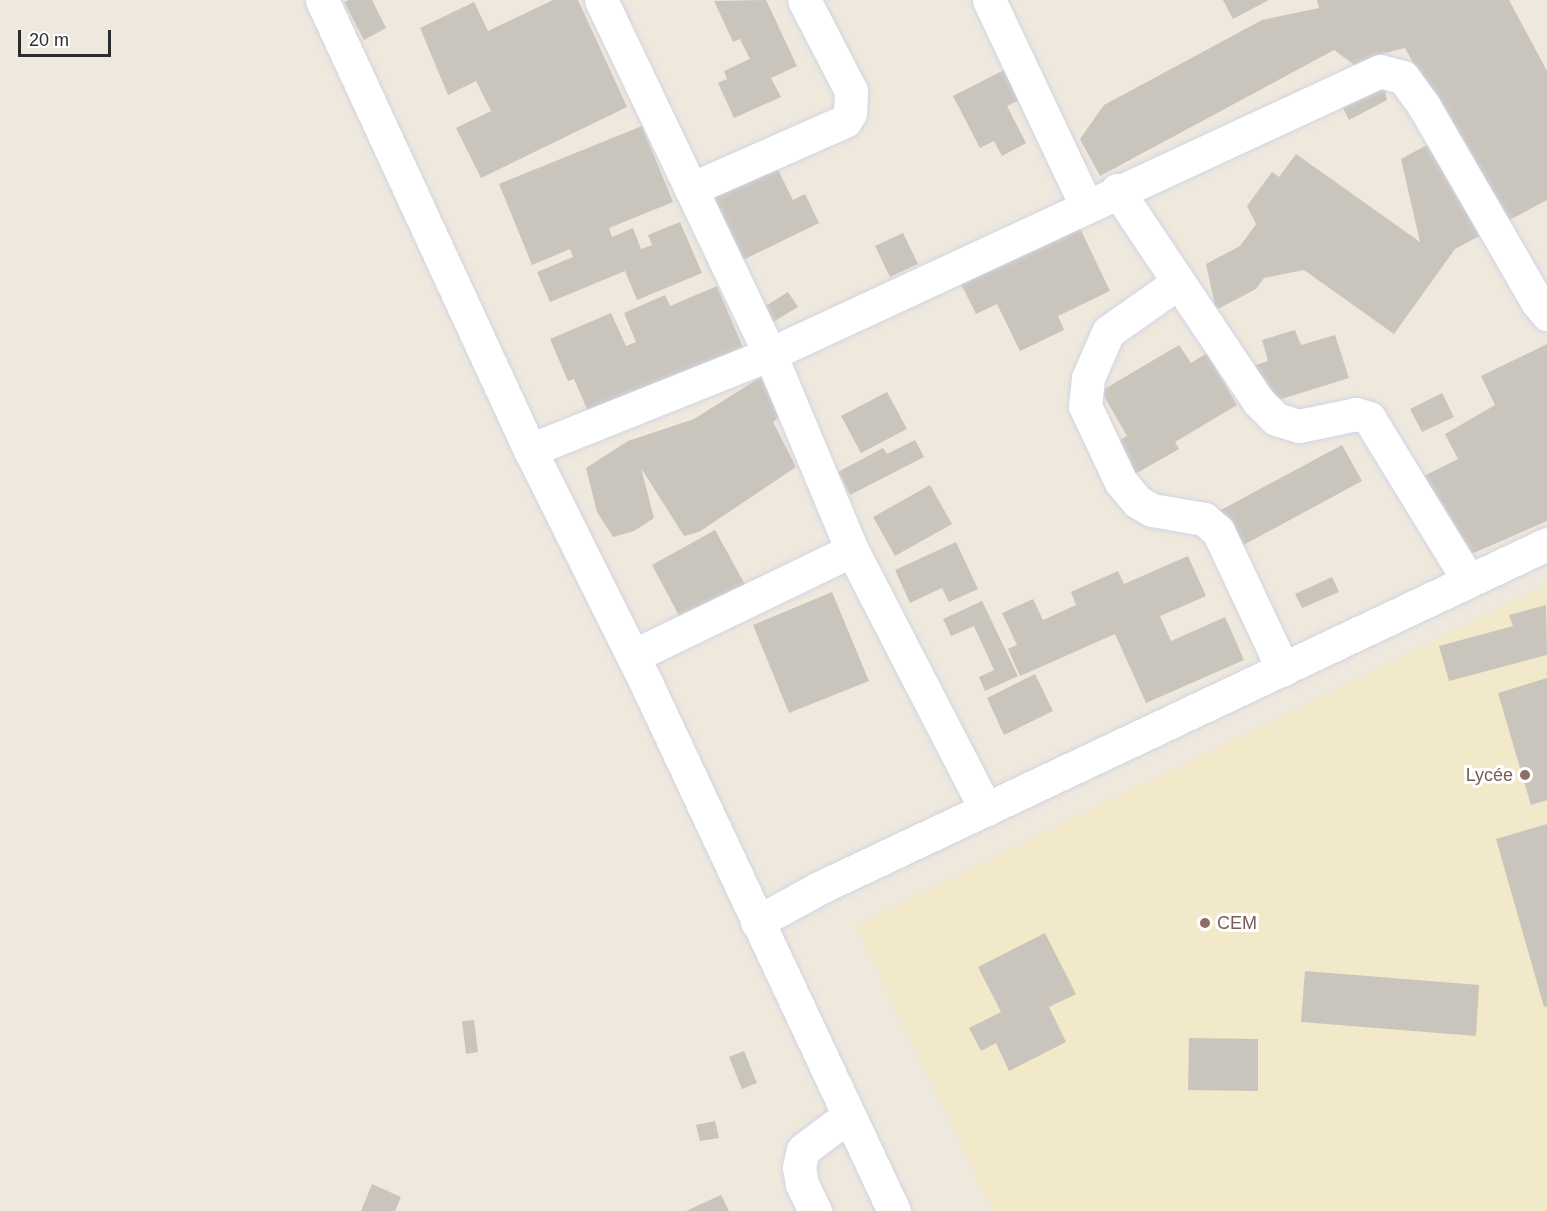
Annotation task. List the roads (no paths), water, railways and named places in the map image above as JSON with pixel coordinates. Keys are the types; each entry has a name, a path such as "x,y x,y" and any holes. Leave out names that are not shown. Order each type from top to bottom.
{"street":[{"path":"322,0 530,450 633,656 894,1211"},
{"path":"601,0 770,354 852,550 986,810"},
{"path":"691,189 845,121 850,112 851,91 804,0"},
{"path":"989,0 1086,205"},
{"path":"530,450 770,354 1370,73 1390,72 1402,77 1424,106 1547,314"},
{"path":"1117,190 1176,284 1257,401 1276,419 1299,426 1356,414 1376,425 1469,581"},
{"path":"1176,284 1108,332 1088,378 1085,406 1121,482 1138,502 1152,510 1204,519 1218,531 1283,669"},
{"path":"757,922 986,810 1547,544"},
{"path":"633,656 852,550"},
{"path":"815,1211 802,1184 799,1167 803,1150 848,1116"}],"place":[{"name":"Lycée","path":"1525,775"},
{"name":"CEM","path":"1205,923"}]}
